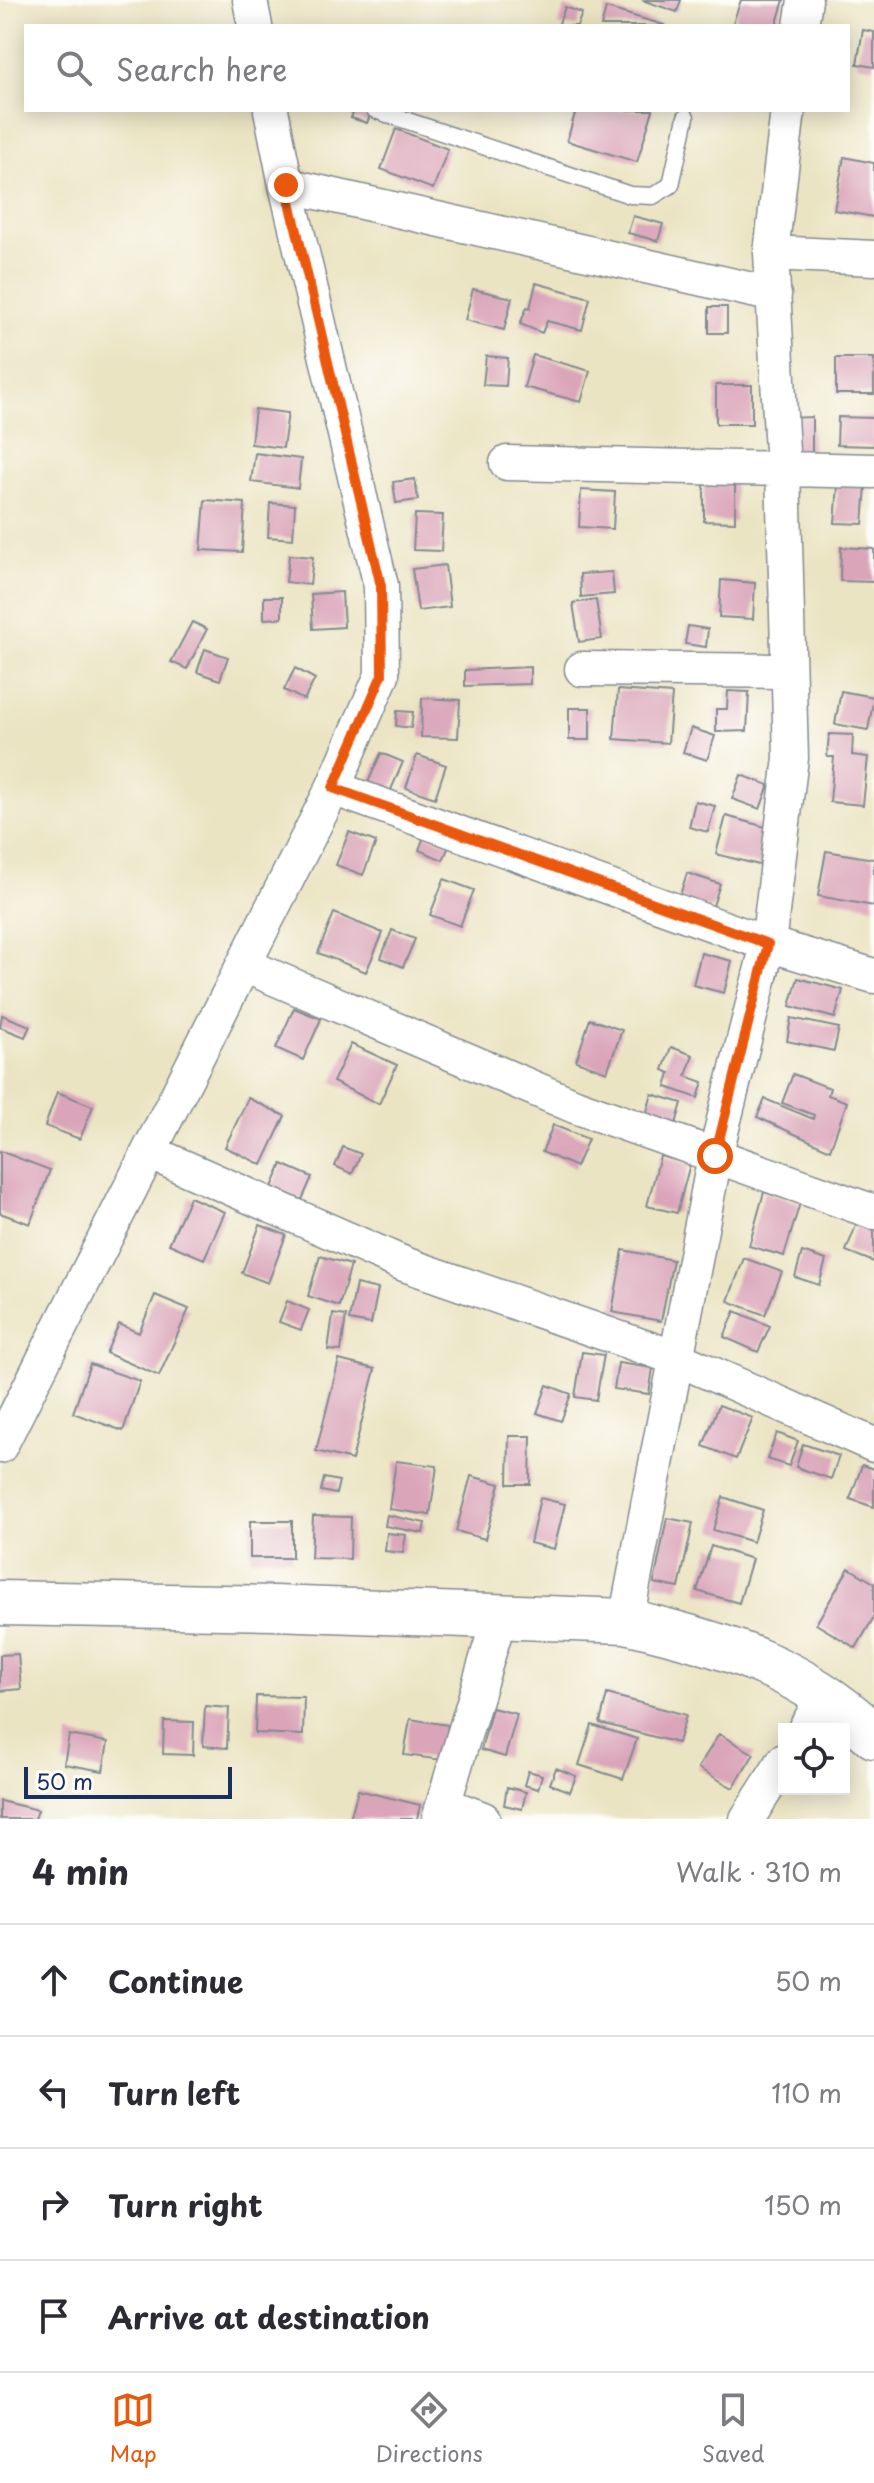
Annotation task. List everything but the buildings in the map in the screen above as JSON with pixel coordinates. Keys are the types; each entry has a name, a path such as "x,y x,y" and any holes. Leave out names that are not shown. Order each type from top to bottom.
{"highway":[{"path":"0,1603 626,1621 682,1634 802,1680 816,1712 874,1736"}],"street":[{"path":"250,0 255,24"},
{"path":"801,24 805,0"},
{"path":"0,1446 333,788 382,675 381,586 271,112"},
{"path":"626,1621 715,1156 768,944 791,758 783,470 771,253 788,112"},
{"path":"286,185 774,295"},
{"path":"771,253 874,258"},
{"path":"507,463 874,471"},
{"path":"582,669 788,671"},
{"path":"333,788 768,944 874,976"},
{"path":"244,965 575,1106 874,1212"},
{"path":"149,1152 404,1264 676,1358 874,1445"},
{"path":"483,1819 442,1812 500,1615"},
{"path":"747,1819 778,1770"}],"lane":[{"path":"381,112 630,195 653,196 671,185 686,117"}],"route":[{"path":"286,185 381,586 382,675 333,788 768,944 715,1156"}]}
